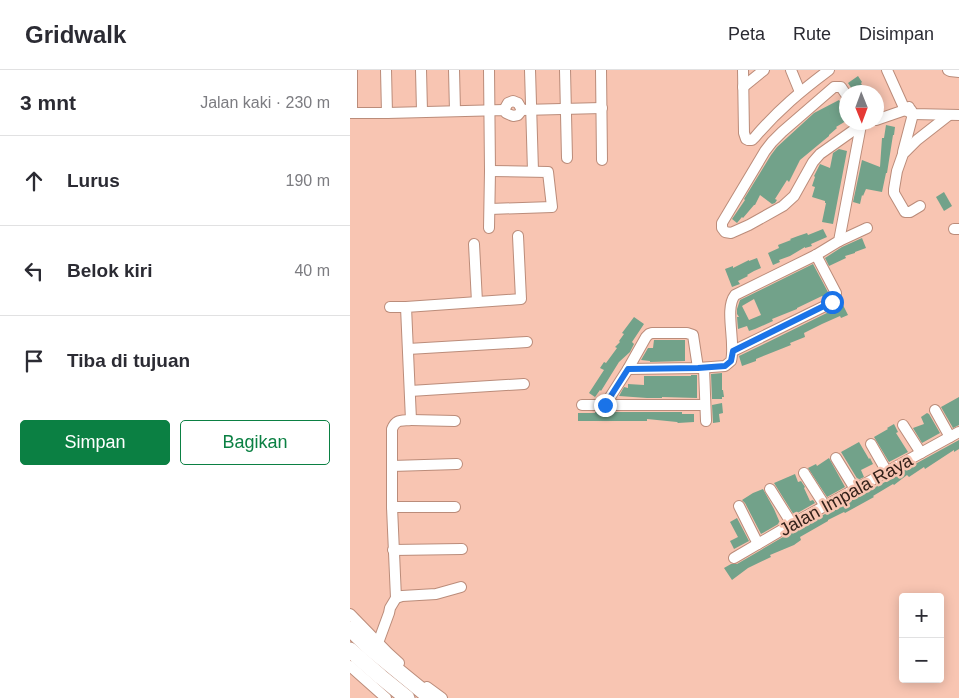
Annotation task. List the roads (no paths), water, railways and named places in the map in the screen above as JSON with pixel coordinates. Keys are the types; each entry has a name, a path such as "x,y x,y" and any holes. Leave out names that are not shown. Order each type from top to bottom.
{"highway":[{"path":"350,629 371,649 431,698"},
{"path":"350,650 407,698"}],"street":[{"path":"352,70 351,113 504,110 513,116 526,110 602,108"},
{"path":"386,70 387,113"},
{"path":"420,70 422,111"},
{"path":"454,70 455,112"},
{"path":"489,70 489,228"},
{"path":"530,70 526,110 533,171"},
{"path":"565,70 567,158"},
{"path":"601,70 602,160"},
{"path":"743,70 744,133 748,140 752,140 800,92 830,70"},
{"path":"743,87 764,70"},
{"path":"791,70 800,92"},
{"path":"887,70 909,110"},
{"path":"895,70 909,110 903,154 897,171 894,193 906,212 910,212 920,206"},
{"path":"948,70 950,72 959,72"},
{"path":"839,86 834,87 772,142 722,223 722,228 725,232 731,233 784,206 794,196 813,162 820,154 853,130"},
{"path":"884,118 909,110 954,115"},
{"path":"903,154 917,140 954,115"},
{"path":"839,242 862,130"},
{"path":"490,171 548,172 552,207 490,209"},
{"path":"628,369 701,368 728,365 733,351 730,308 735,295 867,228"},
{"path":"390,307 521,299 518,236"},
{"path":"474,244 477,302"},
{"path":"733,351 829,304 835,299 834,289 816,255"},
{"path":"406,307 411,420"},
{"path":"605,405 646,336 652,333 687,333 693,336 701,368 706,421"},
{"path":"408,349 526,342"},
{"path":"410,391 524,384"},
{"path":"582,405 705,404"},
{"path":"935,410 954,434"},
{"path":"378,643 390,608 396,598 392,507 392,430 394,424 411,420 455,421"},
{"path":"902,425 921,453"},
{"name":"Jalan Impala Raya","path":"734,558 954,434"},
{"path":"871,444 888,472"},
{"path":"836,458 855,489"},
{"path":"392,466 457,464"},
{"path":"804,473 825,506"},
{"path":"770,489 792,524"},
{"path":"739,506 758,544"},
{"path":"392,507 456,507"},
{"path":"393,550 462,549"},
{"path":"396,598 436,594 461,587"},
{"path":"350,614 388,653 442,698"},
{"path":"352,670 386,698"}]}
